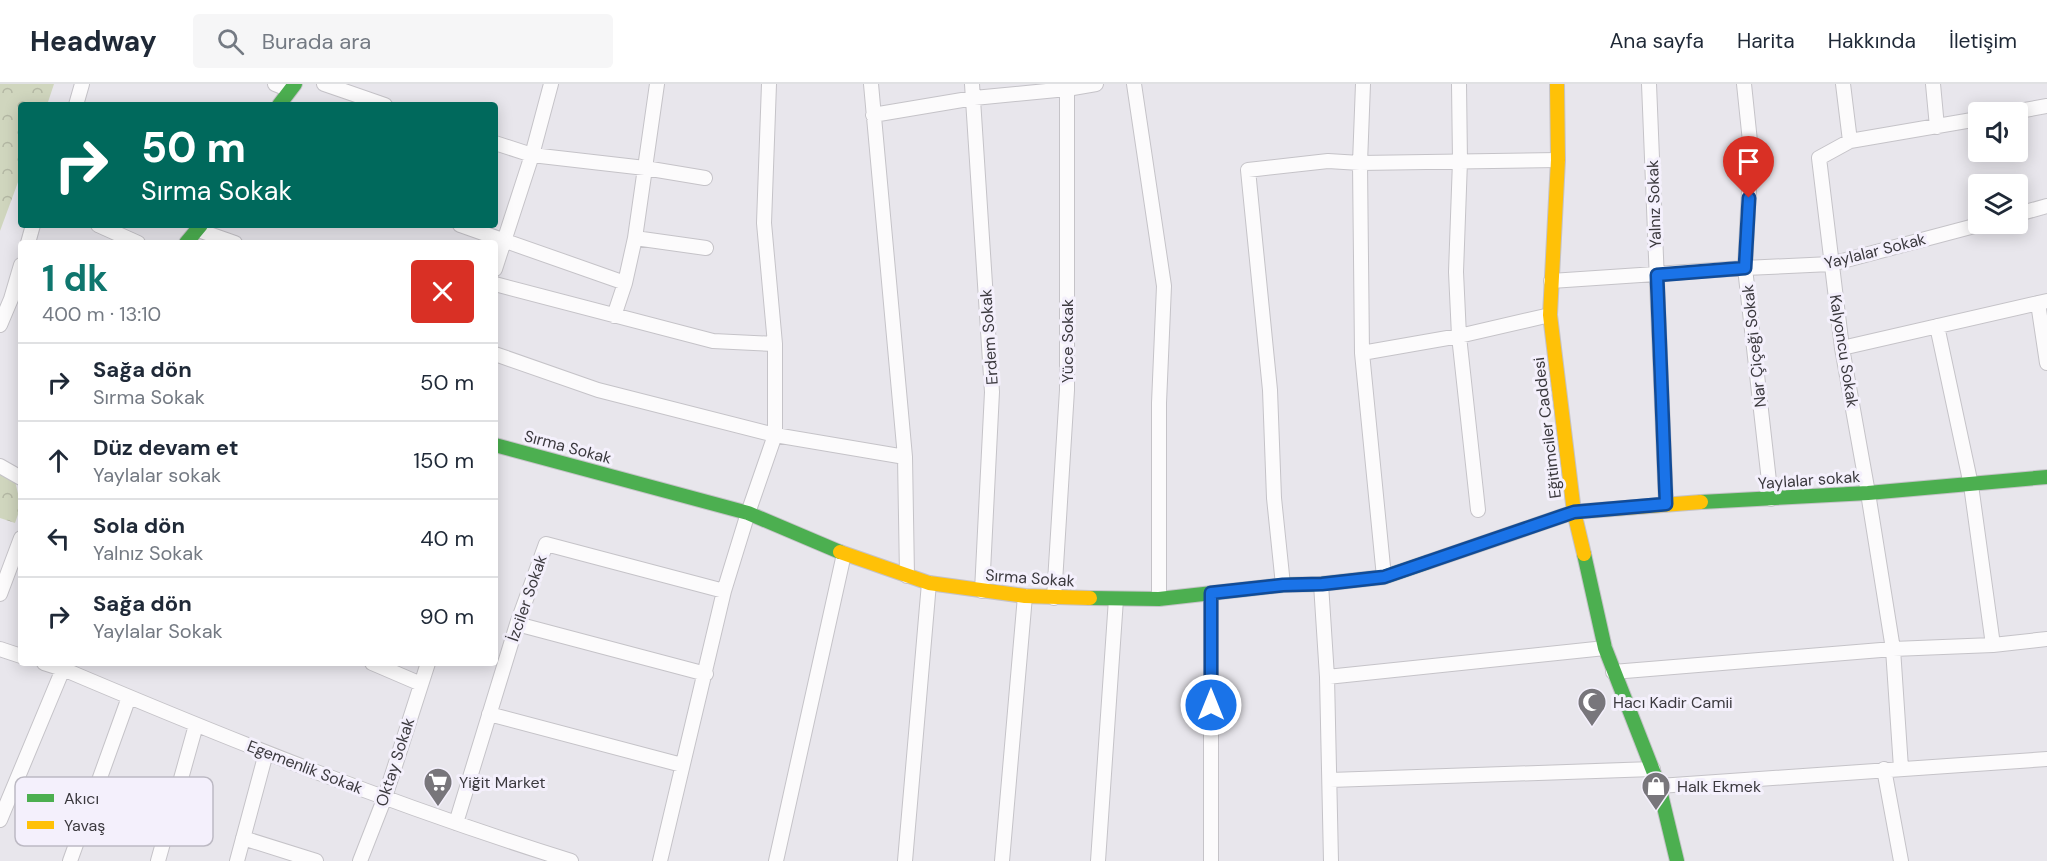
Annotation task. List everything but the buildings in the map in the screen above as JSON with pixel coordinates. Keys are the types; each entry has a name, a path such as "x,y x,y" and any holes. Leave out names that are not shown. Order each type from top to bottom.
{"street":[{"path":"77,102 82,84"},
{"path":"275,84 293,87 281,102"},
{"path":"324,84 377,102"},
{"path":"498,260 532,155 551,84"},
{"path":"614,316 625,283 635,238 657,84"},
{"path":"660,861 724,591 775,435 775,344 764,223 769,84"},
{"path":"871,84 905,458 908,576"},
{"name":"Erdem Sokak","path":"972,84 992,392 982,591"},
{"path":"873,115 974,98 1096,84"},
{"path":"1134,84 1164,286 1159,403 1159,599"},
{"path":"1363,84 1360,163 1362,353 1384,577"},
{"path":"1459,84 1460,161 1456,272 1458,336 1478,510"},
{"name":"Eğitimciler Caddesi","path":"1557,84 1558,160 1550,315 1574,512 1605,648 1659,786 1677,861"},
{"name":"Yalnız Sokak","path":"1649,84 1666,504"},
{"name":"Nar Çiçeği Sokak","path":"1744,84 1751,150 1745,268 1771,500"},
{"path":"1843,84 1850,141 1968,121"},
{"path":"1933,84 1937,127"},
{"name":"Yüce Sokak","path":"1054,597 1067,390 1067,87"},
{"path":"2028,109 2047,106"},
{"name":"Kalyoncu Sokak","path":"1850,141 1819,158 1842,348 1893,649 1901,768"},
{"path":"498,144 532,155 645,168 705,178"},
{"path":"1283,585 1269,390 1248,170 1328,161 1360,163 1558,160"},
{"path":"2028,211 2047,206"},
{"path":"105,228 131,240"},
{"path":"189,240 200,228 228,240"},
{"path":"468,228 625,283"},
{"name":"Yaylalar Sokak","path":"1551,281 1831,264 1968,228"},
{"path":"635,238 706,248"},
{"path":"498,285 713,341 775,344"},
{"path":"0,325 16,301"},
{"path":"1842,348 2042,302 2047,363"},
{"path":"1362,353 1458,336 1550,315"},
{"path":"1937,326 1971,485 1993,645"},
{"path":"498,355 598,390 775,435 905,458"},
{"name":"Sırma Sokak","path":"498,445 748,513 844,554 929,583 1025,596 1159,599 1283,585 1322,584 1384,577 1574,512"},
{"path":"0,466 18,476"},
{"name":"Yaylalar sokak","path":"1574,512 1666,504 1868,493 2047,477"},
{"name":"İzciler Sokak","path":"456,824 489,714 546,544 724,591"},
{"path":"776,861 844,554"},
{"path":"1,588 18,556"},
{"path":"905,861 929,583"},
{"path":"1322,584 1327,676 1331,861"},
{"path":"1211,593 1211,861"},
{"path":"1002,861 1025,596"},
{"path":"1098,861 1116,599"},
{"path":"518,624 706,674"},
{"path":"1613,672 1893,649 1993,645 2047,639"},
{"path":"1327,676 1605,648"},
{"path":"0,649 18,655"},
{"name":"Egemenlik Sokak","path":"54,666 266,753 456,824 571,861"},
{"path":"379,666 421,684"},
{"name":"Oktay Sokak","path":"360,861 385,797 427,666"},
{"path":"18,777 63,669"},
{"path":"100,777 129,697"},
{"path":"489,714 682,765"},
{"path":"181,777 196,725"},
{"path":"237,861 266,753"},
{"path":"1659,786 2047,759"},
{"path":"1330,780 1653,769"},
{"path":"1884,769 1901,861"},
{"path":"0,820 15,784"},
{"path":"243,838 316,861"},
{"path":"70,861 75,846"},
{"path":"158,861 162,846"}],"green space":[{"path":"0,84 54,84 48,102 18,102 18,182 0,231"},
{"path":"0,473 15,481 18,494 18,514 15,523 0,518"}],"traffic: fast":[{"path":"281,102 295,84"},
{"path":"188,240 198,228"},
{"path":"498,446 748,513 840,552"},
{"path":"1701,502 1868,493 2047,477"},
{"path":"1584,554 1605,648 1659,786 1677,861"},
{"path":"1090,598 1159,599 1283,585 1321,584 1384,577 1428,562"}],"traffic: slow":[{"path":"1557,84 1558,160 1550,315 1574,512 1584,554"},
{"path":"1428,562 1574,512 1701,502"},
{"path":"840,552 929,583 1025,596 1090,598"}],"place":[{"name":"Hacı Kadir Camii","path":"1592,728"},
{"name":"Yiğit Market","path":"438,808"},
{"name":"Halk Ekmek","path":"1656,812"}],"route":[{"path":"1211,705 1211,593 1384,577 1574,512 1666,504 1657,275 1745,268 1749,198"}]}
